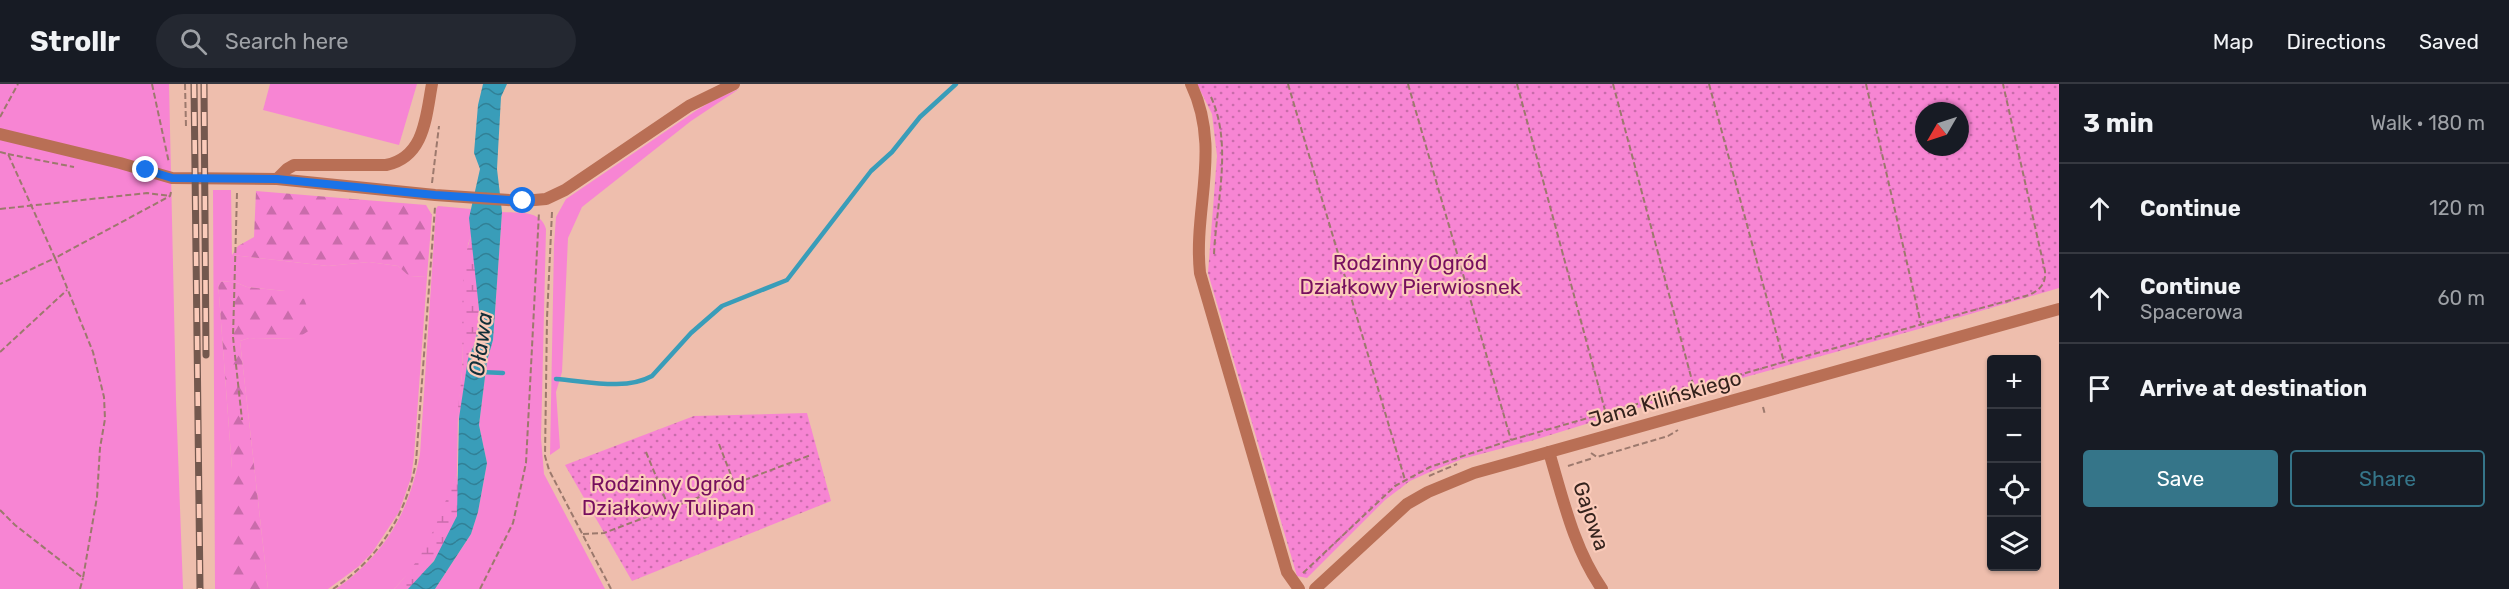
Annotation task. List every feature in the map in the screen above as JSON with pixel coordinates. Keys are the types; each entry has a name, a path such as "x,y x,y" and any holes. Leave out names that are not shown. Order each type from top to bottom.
{"street":[{"path":"270,179 294,165 387,165 408,156 417,144 423,128 432,84"},
{"path":"0,134 172,178 270,179 523,201 546,199 565,190 689,106 734,84"},
{"path":"1191,84 1200,109 1206,141 1207,164 1199,253 1200,273 1287,572 1301,580"},
{"name":"Jana Kilińskiego","path":"1315,589 1373,534 1416,498 1474,473 2059,309"},
{"name":"Gajowa","path":"1549,452 1578,547 1602,589"}],"path":[{"path":"0,117 18,84"},
{"path":"0,284 55,258 170,196 173,189 172,178 152,84"},
{"path":"185,84 186,127"},
{"path":"1288,84 1405,480"},
{"path":"1408,84 1511,440"},
{"path":"1517,84 1606,414"},
{"path":"1613,84 1694,388"},
{"path":"1709,84 1784,362"},
{"path":"1866,84 1922,324"},
{"path":"1301,580 1405,480 1459,456 2040,290 2045,279 2045,271 2003,84"},
{"path":"1210,95 1219,120 1222,152 1214,258"},
{"path":"333,589 362,567 384,541 396,521 413,480 440,118"},
{"path":"0,152 8,154 55,258 93,352 104,397 105,418 100,448 98,497 80,589"},
{"path":"237,179 233,337 242,420"},
{"path":"0,209 147,193 170,196"},
{"path":"546,199 552,211 545,456 549,470 611,589"},
{"path":"480,589 513,523 526,463 539,212"},
{"path":"0,352 67,290"},
{"path":"719,444 735,484"},
{"path":"646,452 669,509"},
{"path":"584,534 604,533 812,455"},
{"path":"1554,470 1596,457"},
{"path":"0,510 15,525 83,578"},
{"path":"1299,567 1301,580"}],"green space":[{"path":"0,84 169,84 183,589 0,589"},
{"path":"270,84 417,84 399,145 263,110"},
{"name":"Rodzinny Ogród Działkowy Pierwiosnek","path":"1197,84 2059,84 2059,288 1462,459 1410,481 1385,500 1307,578 1297,576 1208,273 1217,156 1212,114"},
{"path":"739,89 691,121 582,207 568,238 562,372 556,392 560,448 550,455 556,217 566,199 697,110"},
{"path":"213,190 231,190 232,255 328,266 369,262 398,266 410,276 427,277 411,478 399,512 372,553 358,567 328,589 268,589 240,341 249,338 296,339 285,291 247,287 232,281 218,282 232,469 232,589 215,589"},
{"path":"256,191 426,205 432,215 427,277 409,276 398,266 369,262 328,266 232,255 238,246 254,237"},
{"path":"438,206 471,209 472,234 468,244 465,277 457,474 433,535 414,567 394,589 336,589 353,576 381,546 402,513 415,475 420,454"},
{"path":"502,212 534,216 539,218 546,229 541,438 544,474 605,589 435,589 471,534 478,512 487,463 479,425 487,361 493,340"},
{"path":"472,234 480,318 475,343 468,359 459,423 463,282"},
{"path":"232,281 247,287 285,291 304,299 312,319 310,330 296,339 249,338 240,341 268,589 232,589 232,469 218,282"},
{"name":"Rodzinny Ogród Działkowy Tulipan","path":"807,413 831,501 632,581 565,465 694,416"},
{"path":"457,474 458,511 449,536 437,556 416,582 408,589 394,589 425,548"}],"water":[{"name":"Oława","path":"483,84 507,84 501,97 497,169 502,212 493,340 487,361 479,425 487,463 478,512 471,534 435,589 408,589 434,561 457,516 459,418 468,359 475,343 480,318 469,218 480,169 474,153 478,105"}],"waterway":[{"path":"556,379 618,384 641,381 652,376 691,333 722,306 787,280 871,171 892,152 920,117 956,84"},
{"name":"Oława","path":"481,372 503,373"}],"railway":[{"path":"194,84 200,589"},
{"path":"204,84 206,355"}],"route":[{"path":"146,170 184,179 277,179 435,195 523,201"}]}
